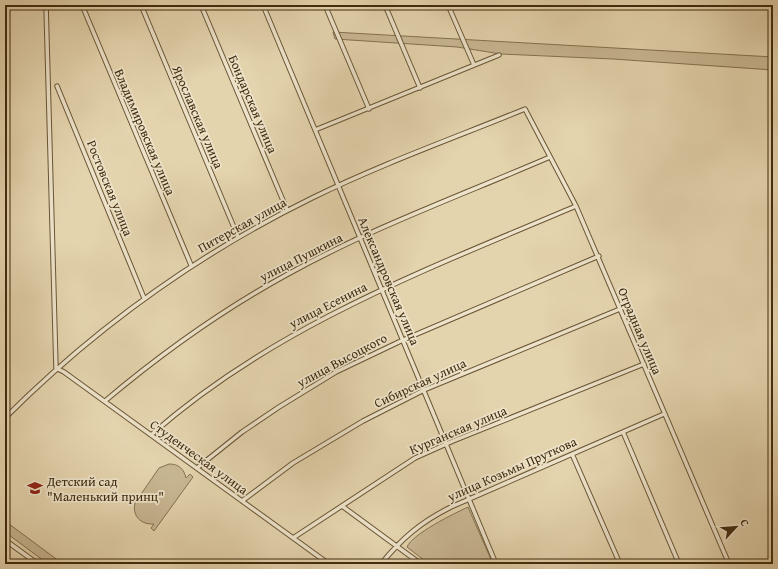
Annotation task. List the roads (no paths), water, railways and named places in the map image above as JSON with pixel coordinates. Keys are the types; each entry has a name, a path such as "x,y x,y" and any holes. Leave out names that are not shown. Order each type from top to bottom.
{"street":[{"path":"46,5 56,368"},
{"name":"Владимировская улица","path":"82,5 191,265"},
{"name":"Ярославская улица","path":"141,5 238,238"},
{"name":"Бондарская улица","path":"201,5 287,210"},
{"name":"Александровская улица","path":"263,5 496,564"},
{"path":"325,5 369,109"},
{"path":"385,5 420,88"},
{"path":"448,5 474,65"},
{"path":"315,130 499,55"},
{"name":"Ростовская улица","path":"57,86 144,298"},
{"name":"Питерская улица","path":"5,418 56,368 144,298 191,265 287,210 338,186 525,109"},
{"name":"Отрадная улица","path":"525,109 576,206 729,563"},
{"name":"улица Пушкина","path":"105,401 189,335 289,273 360,238 550,157"},
{"name":"улица Есенина","path":"151,435 197,398 283,339 381,289 576,206"},
{"name":"улица Высоцкого","path":"197,468 242,432 336,372 403,340 598,256"},
{"name":"Сибирская улица","path":"242,501 293,463 363,421 424,390 620,309"},
{"name":"Курганская улица","path":"293,538 392,471 446,444 644,364"},
{"name":"Студенческая улица","path":"56,368 105,401 329,564"},
{"name":"улица Козьмы Пруткова","path":"381,564 404,537 430,518 469,499 664,414"},
{"path":"622,432 679,564"},
{"path":"572,454 620,564"},
{"path":"342,506 420,564"},
{"path":"5,540 38,564"},
{"path":"722,564 729,563"}],"place":[{"name":"Детский сад \"Маленький принц\"","path":"35,488"}]}
